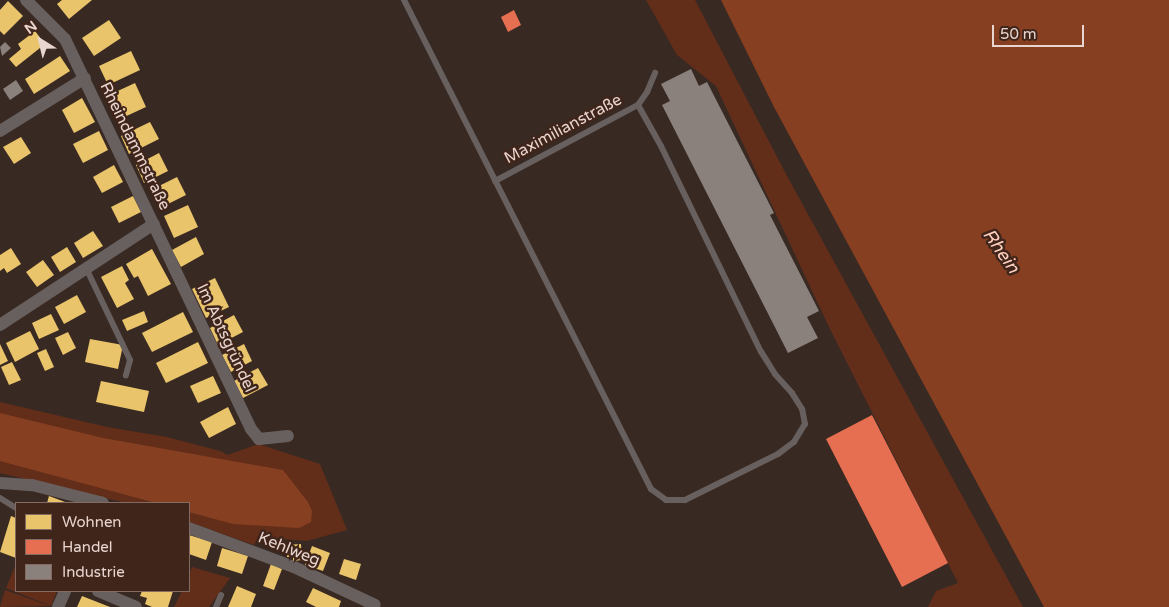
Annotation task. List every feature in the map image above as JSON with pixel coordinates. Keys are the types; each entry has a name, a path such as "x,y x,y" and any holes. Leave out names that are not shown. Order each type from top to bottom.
{"street":[{"name":"Rheindammstraße","path":"0,325 154,224 65,39 26,0"},
{"name":"Rheindammstraße","path":"0,131 84,78"},
{"name":"Im Abtsgründel","path":"154,224 251,429 259,439 288,436"},
{"path":"0,483 32,485 99,502"},
{"name":"Kehlweg","path":"190,528 294,567 375,605"},
{"path":"58,607 65,592"},
{"path":"100,592 136,607"}],"lane":[{"path":"404,0 651,489 657,496 666,500 685,500 778,454 794,442 805,424 802,409 761,352 661,146 638,105"},
{"name":"Maximilianstraße","path":"495,181 638,105 647,92 655,73"},
{"path":"86,268 130,360 126,375"},
{"path":"0,498 15,507"},
{"path":"216,607 221,595"}],"shaded area":[{"path":"646,0 695,0 786,174 1023,607 928,607 936,591 958,583 828,325 716,86 677,55"},
{"path":"0,402 107,427 167,437 220,451 228,455 258,444 320,464 347,530 307,541 258,537 254,545 190,522 190,502 122,502 0,473"},
{"path":"15,566 15,592 6,588"},
{"path":"192,567 230,578 209,607 174,607 182,592 190,592 190,572"},
{"path":"5,590 50,606 0,607"},
{"path":"16,592 57,592 51,606"}],"water":[{"name":"Rhein","path":"721,0 1169,0 1169,607 1044,607 774,107"},
{"path":"0,413 103,438 283,470 308,502 312,511 311,522 299,528 233,524 190,512 190,502 152,502 0,461"}],"building: Wohnen":[{"path":"62,0 92,0 69,19 57,4"},
{"path":"8,1 23,16 4,35 0,31 0,10"},
{"path":"109,20 121,38 94,56 82,38"},
{"path":"35,31 45,44 16,67 9,59 21,49 18,44"},
{"path":"131,51 140,70 108,85 99,66"},
{"path":"60,56 70,71 34,94 25,79"},
{"path":"135,83 146,107 120,119 109,95"},
{"path":"82,98 95,122 74,133 62,110"},
{"path":"150,122 159,139 129,154 121,136"},
{"path":"99,131 108,150 83,163 73,144"},
{"path":"21,137 31,153 14,164 3,147"},
{"path":"159,153 168,171 144,183 136,165"},
{"path":"114,165 123,182 102,193 93,177"},
{"path":"177,177 186,195 162,207 153,189"},
{"path":"133,196 141,212 119,223 111,207"},
{"path":"188,205 198,227 174,238 164,216"},
{"path":"93,231 103,246 83,258 74,243"},
{"path":"196,237 204,254 181,267 172,250"},
{"path":"67,247 76,262 60,272 51,257"},
{"path":"11,248 21,264 7,273 4,268 0,271 0,255"},
{"path":"152,249 171,284 148,296 138,276 134,278 126,264"},
{"path":"43,260 54,275 37,287 26,272"},
{"path":"122,266 129,280 125,283 134,299 117,308 101,277"},
{"path":"215,278 229,307 206,318 192,289"},
{"path":"77,295 86,312 64,324 55,307"},
{"path":"144,311 148,322 127,331 122,320"},
{"path":"183,312 193,332 152,352 142,333"},
{"path":"51,314 59,330 39,339 32,323"},
{"path":"234,315 243,332 218,345 210,328"},
{"path":"30,331 39,349 15,362 6,343"},
{"path":"68,332 76,348 63,355 55,338"},
{"path":"90,339 123,345 118,369 85,362"},
{"path":"198,342 208,363 166,383 156,363"},
{"path":"0,344 8,361 0,365"},
{"path":"244,344 252,361 231,372 222,355"},
{"path":"46,349 54,367 45,371 37,353"},
{"path":"12,362 21,380 9,385 1,367"},
{"path":"258,368 268,385 243,398 234,381"},
{"path":"213,376 221,393 198,403 190,386"},
{"path":"101,381 149,391 144,412 96,402"},
{"path":"228,407 236,424 209,438 200,422"},
{"path":"49,496 65,502 47,502"},
{"path":"11,516 15,518 15,558 0,552"},
{"path":"190,535 212,542 206,560 190,554"},
{"path":"301,544 302,560 293,561 293,557 287,557 287,545"},
{"path":"312,546 330,553 323,571 305,565"},
{"path":"222,548 248,556 242,574 217,566"},
{"path":"344,559 361,564 356,580 339,574"},
{"path":"271,564 282,569 274,590 263,586"},
{"path":"237,586 256,594 251,607 228,607"},
{"path":"313,588 341,601 339,607 316,607 306,602"},
{"path":"142,592 173,592 168,607 152,607 145,604 147,598 140,596"},
{"path":"82,596 110,607 77,607"}],"building: Handel":[{"path":"514,10 521,25 508,32 501,17"},
{"path":"872,415 948,563 902,587 826,439"}],"building: Industrie":[{"path":"5,42 11,48 2,56 0,47"},
{"path":"691,69 699,86 707,82 774,213 770,215 819,311 807,317 818,338 788,353 662,105 670,101 661,84"},
{"path":"16,80 23,91 10,100 3,89"}]}
